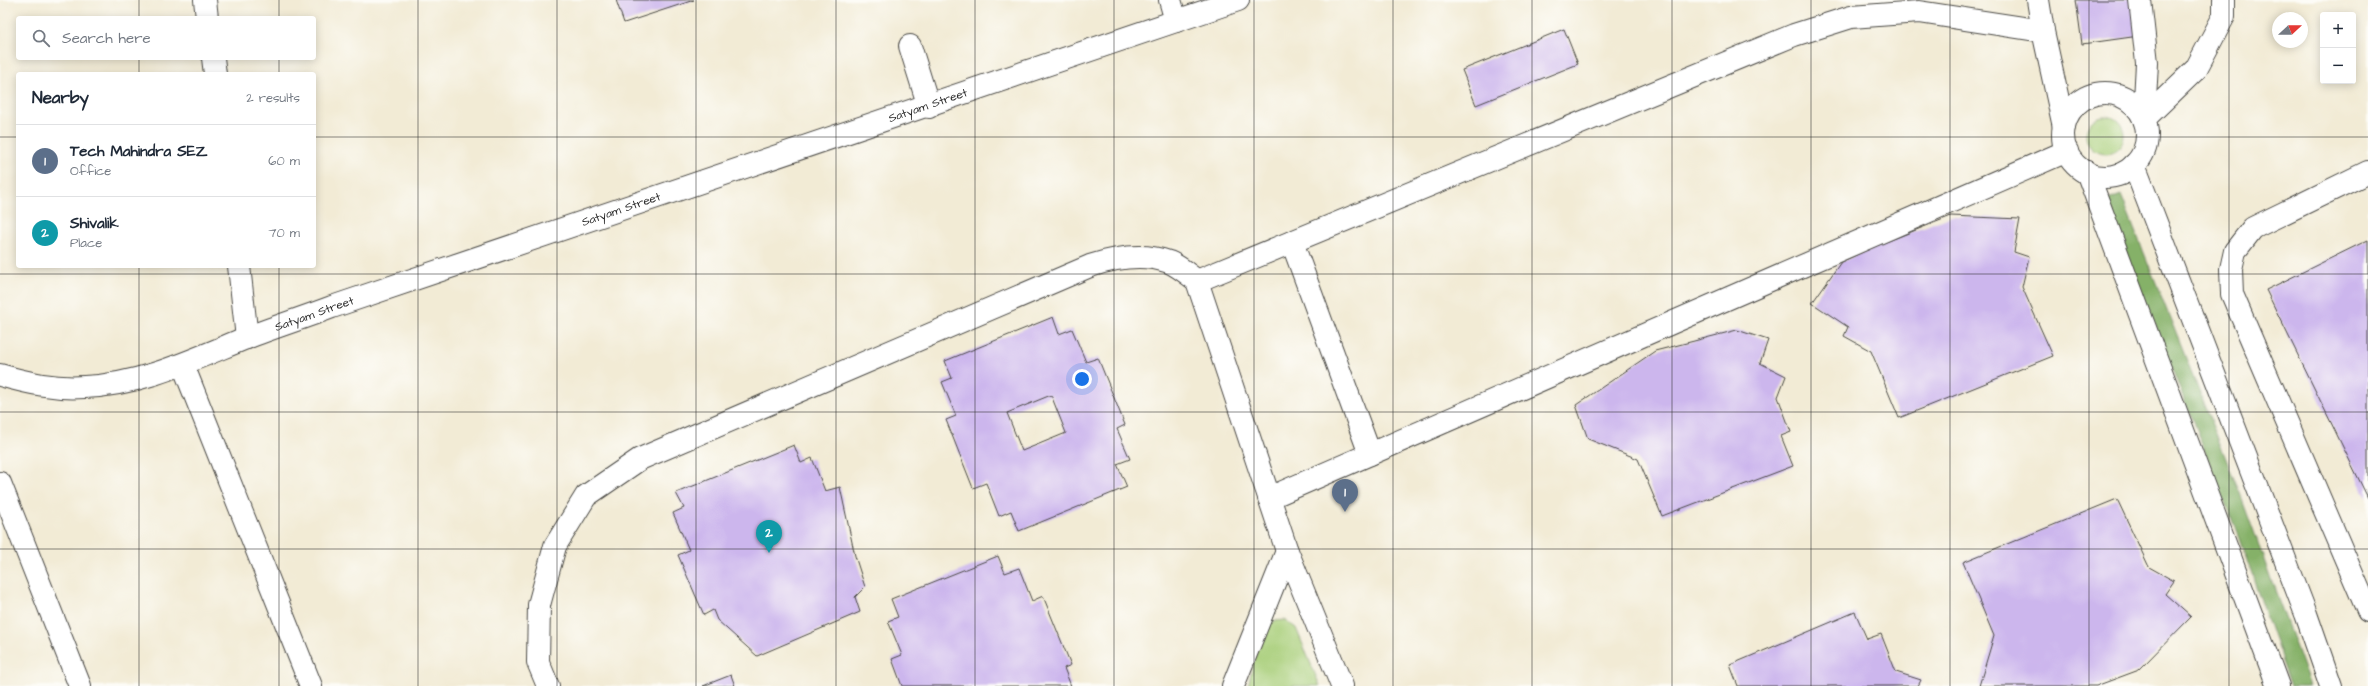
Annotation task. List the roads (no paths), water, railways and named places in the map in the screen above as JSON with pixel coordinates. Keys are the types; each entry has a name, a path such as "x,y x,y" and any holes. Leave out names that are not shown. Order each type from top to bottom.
{"street":[{"path":"205,0 207,16"},
{"path":"1170,0 1176,20"},
{"name":"Satyam Street","path":"0,375 39,385 84,387 124,381 183,365 247,338 1238,0"},
{"path":"2038,0 2042,31 2064,127 2064,139 2067,151 2075,163 2087,172 2099,176 2111,176 2124,172 2134,165 2142,155 2146,144 2147,131 2144,119 2147,63 2140,0"},
{"path":"2144,119 2196,69 2224,16 2224,0"},
{"path":"1197,281 1794,35 1851,17 1919,12 2042,31"},
{"path":"910,46 929,106"},
{"path":"213,60 215,72"},
{"path":"2064,127 2070,112 2080,101 2093,94 2109,93 2124,97 2136,106 2144,119"},
{"path":"1269,498 2067,151"},
{"path":"2134,165 2306,614 2331,686"},
{"path":"2087,172 2278,686"},
{"path":"2368,172 2253,228 2235,251 2231,269 2232,294 2368,609"},
{"path":"1292,242 1370,454"},
{"path":"548,686 538,662 539,605 555,546 586,496 640,459 1090,266 1111,259 1142,258 1169,262 1197,281 1287,551 1342,686"},
{"path":"239,268 247,338"},
{"path":"183,365 311,686"},
{"path":"0,483 80,686"},
{"path":"1233,686 1287,551"}],"place":[{"name":"Tech Mahindra SEZ","path":"1345,512"},
{"name":"Shivalik","path":"769,553"}]}
